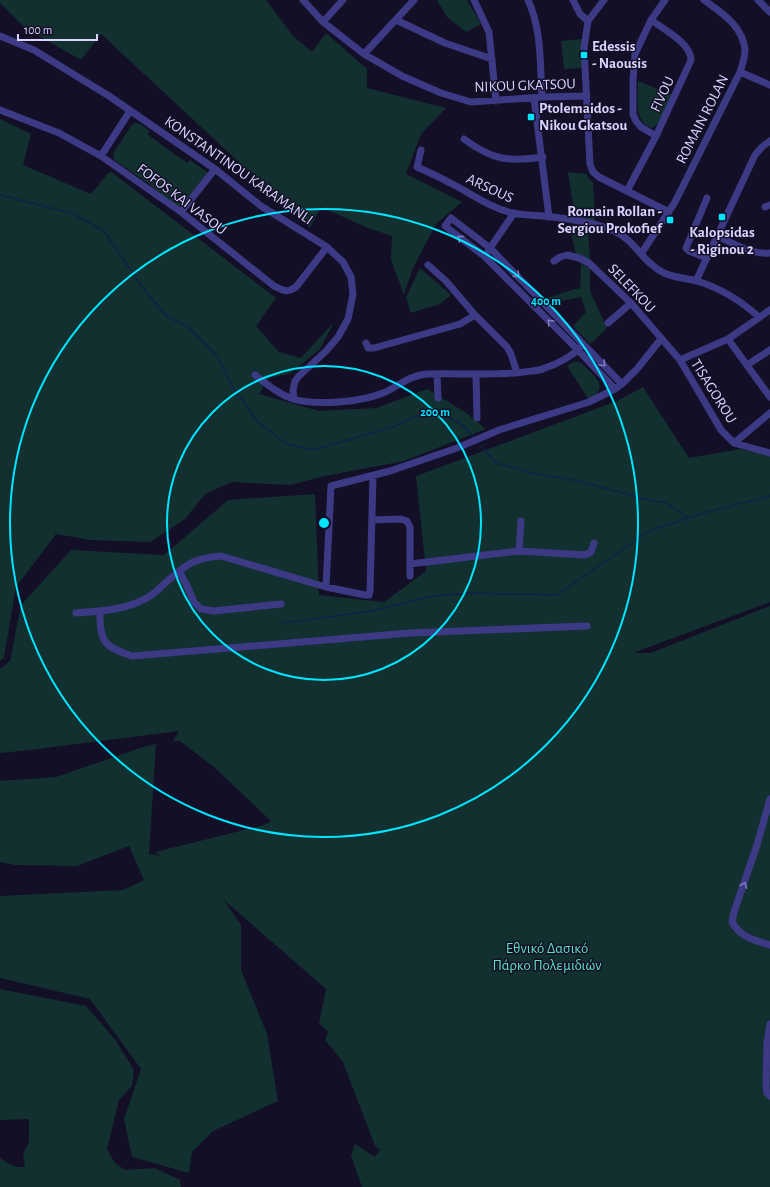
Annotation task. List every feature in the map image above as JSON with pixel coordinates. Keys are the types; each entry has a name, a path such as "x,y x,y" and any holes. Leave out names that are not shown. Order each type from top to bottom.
{"street":[{"name":"NIKOU GKATSOU","path":"303,0 323,22 364,54 402,76 441,93 471,102 542,97 587,96"},
{"path":"323,22 343,0"},
{"path":"364,54 414,0"},
{"path":"474,0 489,32 496,100"},
{"path":"528,0 534,14 538,35 542,97"},
{"path":"573,0 580,14 588,21"},
{"path":"604,0 588,21 584,48 590,164 593,172 599,177 669,212"},
{"path":"656,136 641,127 633,114 633,80 635,54 651,20 665,0"},
{"name":"ROMAIN ROLAN","path":"641,254 669,212 740,72 745,51 740,34 731,21 704,0"},
{"path":"758,0 770,12"},
{"path":"396,20 445,43 492,59"},
{"name":"FIVOU","path":"626,191 656,136 691,60 691,55 684,44 651,20"},
{"name":"KONSTANTINOU KARAMANLI","path":"0,36 34,50 109,96 215,169 261,206 328,247 343,262 351,276 353,294 348,319 338,338 295,381 293,390 294,399"},
{"path":"740,72 770,85"},
{"path":"534,98 543,157 549,217"},
{"name":"FOFOS KAI VASOU","path":"0,110 58,133 101,156 181,212 274,286 283,291 290,291 296,287 328,247"},
{"path":"101,156 130,111"},
{"path":"464,139 484,152 496,157 522,160 543,157"},
{"path":"696,281 755,155 770,141"},
{"name":"ARSOUS","path":"421,150 417,167 456,186 487,204 514,213 603,226 625,236 648,262 663,273 674,277 696,281 722,291 746,305 759,317"},
{"path":"181,212 215,169"},
{"path":"707,198 686,248 689,251 707,258"},
{"path":"484,256 514,213"},
{"path":"615,389 581,347 490,248 451,218 444,226 484,256 581,347 622,384"},
{"path":"717,236 755,252 770,254"},
{"name":"SELEFKOU","path":"554,261 560,257 567,256 579,258 589,263 631,303 680,360"},
{"path":"428,265 446,281 507,347 517,372"},
{"path":"608,324 631,303"},
{"path":"680,360 728,339 770,310"},
{"path":"366,343 368,348 374,348 460,324 476,315"},
{"path":"326,587 331,486 390,472 457,448 499,430 588,402 622,384 637,369 661,339"},
{"path":"728,339 770,397"},
{"path":"255,375 274,390 294,399 320,403 359,400 382,393 414,377 426,374 476,375 544,369 581,347"},
{"path":"747,365 770,350"},
{"name":"TISAGOROU","path":"680,360 721,430 734,443 770,453"},
{"path":"437,375 438,398"},
{"path":"476,375 477,418"},
{"path":"734,443 770,413"},
{"path":"76,613 100,611 133,605 151,596 179,571 192,562 206,557 221,556 326,587 368,595 370,590 373,476"},
{"path":"372,520 401,519 408,521 410,527 410,576"},
{"path":"519,551 521,521"},
{"path":"410,564 519,551 585,556 591,552 594,543"},
{"path":"179,571 188,586 194,602 201,609 214,611 281,604"},
{"path":"100,611 99,628 105,642 115,651 132,656 410,634 587,626"},
{"path":"770,799 757,846 734,912 732,922 740,933 748,938 770,945"},
{"path":"770,1024 767,1043 766,1087 767,1093 770,1096"}],"green space":[{"path":"0,0 266,0 293,36 312,52 326,33 367,69 367,88 446,108 421,134 406,174 462,202 436,224 412,270 404,295 391,260 392,236 368,228 321,207 310,228 101,34 81,60 25,28 0,3"},
{"path":"437,0 467,0 481,24 466,32 447,17"},
{"path":"582,39 583,68 564,69 561,41"},
{"path":"638,81 673,95 657,125 652,128 646,125 639,115 637,101"},
{"path":"0,119 31,134 23,165 91,194 110,171 276,298 256,326 279,352 301,358 334,322 320,349 291,373 269,378 259,394 319,411 376,408 427,389 465,412 486,429 404,461 325,476 290,485 232,482 205,494 185,519 150,542 90,540 56,534 16,587 4,658 0,661"},
{"path":"135,123 140,124 150,131 147,134 187,163 190,160 207,172 208,177 183,208 176,207 149,184 114,160 113,153 132,125"},
{"path":"568,172 587,174 588,178 593,182 595,221 575,218"},
{"path":"570,228 588,230 590,259 576,255"},
{"path":"581,264 590,269 590,291 607,328 590,344 573,326 586,312 581,297 552,303 547,298 579,288 580,290"},
{"path":"420,268 451,295 440,304 411,313 406,297"},
{"path":"573,362 580,362 598,380 599,390 596,395 589,400 567,366"},
{"name":"Εθνικό Δασικό Πάρκο Πολεμιδιών","path":"643,387 689,458 740,449 770,456 770,602 633,653 651,653 770,606 770,1187 362,1187 351,1156 355,1144 375,1157 380,1150 375,1146 343,1062 325,1040 328,1032 319,1023 326,989 224,900 241,925 241,970 267,1034 278,1101 213,1131 192,1152 189,1173 132,1157 124,1119 141,1069 90,999 0,978 0,896 123,890 144,880 129,846 77,866 15,865 0,862 0,781 56,777 143,747 156,744 149,854 161,856 155,852 264,825 271,821 215,768 180,741 173,741 179,731 0,753 0,669 10,661 21,605 71,550 164,555 228,500 315,494 319,595 384,602 426,571 416,476 617,401"},
{"path":"0,989 86,1006 114,1038 134,1070 132,1086 119,1100 107,1149 115,1163 125,1170 155,1168 180,1180 181,1187 0,1187 0,1158 9,1164 25,1167 23,1154 29,1142 29,1119 0,1120"}],"waterway":[{"path":"0,195 74,214 104,231 140,284 166,316 190,328 217,356 232,386 259,423 287,444 313,450 393,427 425,412 447,416 464,426 473,437"},
{"path":"481,446 496,463 533,473 579,481 652,501 667,503 688,518"},
{"path":"282,623 373,611 433,596 471,593 557,595 649,531 703,513 770,496"}],"place":[{"name":"Edessis - Naousis","path":"584,55"},
{"name":"Ptolemaidos - Nikou Gkatsou","path":"531,117"},
{"name":"Kalopsidas - Riginou 2","path":"722,217"},
{"name":"Romain Rollan - Sergiou Prokofief","path":"670,220"}]}
